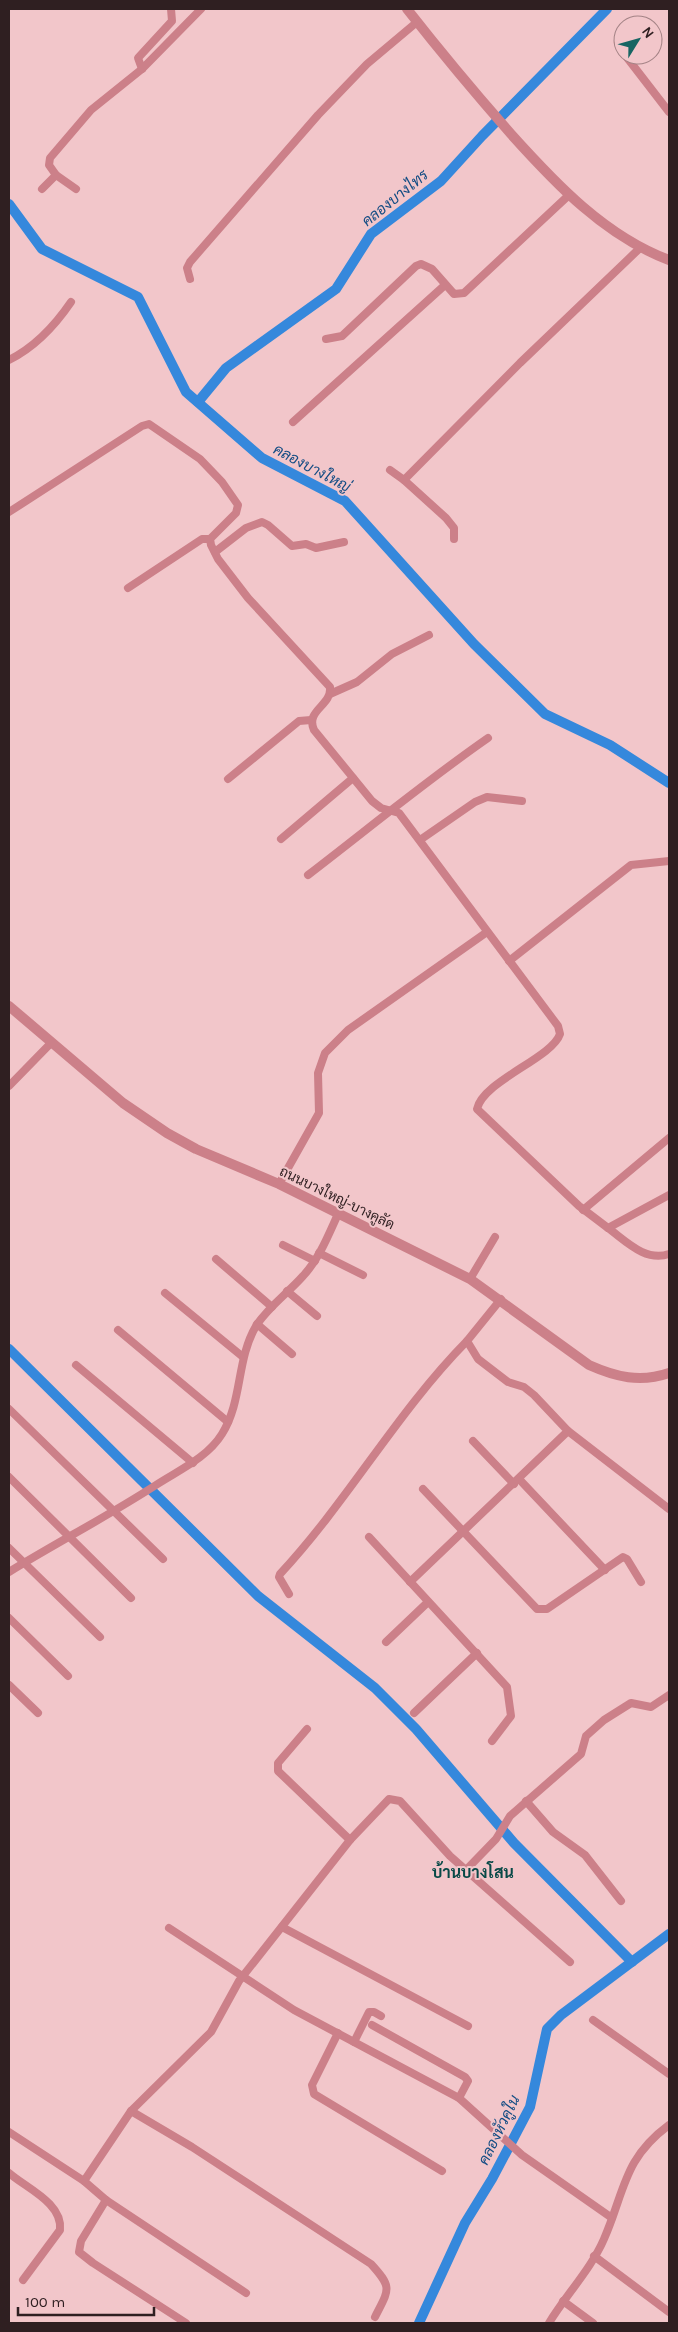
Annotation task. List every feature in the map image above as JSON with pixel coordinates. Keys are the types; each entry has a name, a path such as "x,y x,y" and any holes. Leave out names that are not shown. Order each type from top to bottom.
{"street":[{"path":"142,69 138,58 172,21 171,9"},
{"path":"76,189 56,175 49,165 50,158 91,110 142,69 201,9"},
{"path":"407,9 489,109 570,195 588,211 641,247 669,260"},
{"path":"190,279 187,268 190,262 290,147 367,64 417,22"},
{"path":"633,65 669,112"},
{"path":"42,189 56,175"},
{"path":"326,339 342,336 416,266 427,265 454,294 459,294 472,287 570,195"},
{"path":"404,480 520,363 641,247"},
{"path":"293,422 445,285"},
{"path":"9,360 28,351 56,323 71,302"},
{"path":"9,512 142,426 149,424 200,459 222,482 238,504 236,513 210,538 202,539 128,588"},
{"path":"390,470 404,480 446,518 454,528 454,539"},
{"path":"215,552 256,522 262,522 292,546 296,547 306,544 316,548 344,542"},
{"path":"210,538 215,552 248,598 327,682 330,694 328,700 312,716 311,720 314,730 372,802 381,808 399,813 558,1026 560,1034 554,1044 514,1072 481,1100 477,1109 583,1210 642,1252 655,1257 669,1254"},
{"path":"330,694 356,682 392,654 429,635"},
{"path":"228,778 299,721 311,720"},
{"path":"308,875 446,767 488,738"},
{"path":"281,840 353,778"},
{"path":"420,840 475,802 488,798 522,801"},
{"path":"508,961 631,864 669,861"},
{"path":"279,1184 319,1113 318,1073 325,1054 348,1030 487,932"},
{"name":"ถนนบางใหญ่-บางคูลัด","path":"9,1006 123,1103 167,1133 196,1149 279,1184 470,1279 501,1300 570,1353 608,1373 632,1379 669,1373"},
{"path":"9,1086 51,1042"},
{"path":"583,1210 669,1138"},
{"path":"608,1228 669,1195"},
{"path":"9,1572 116,1511 193,1463 215,1442 228,1422 240,1386 243,1356 257,1324 315,1262 338,1214"},
{"path":"470,1279 495,1237"},
{"path":"283,1245 315,1262"},
{"path":"320,1254 363,1275"},
{"path":"216,1259 272,1307"},
{"path":"287,1291 317,1316"},
{"path":"165,1293 243,1356"},
{"path":"289,1594 279,1577 280,1574 321,1525 439,1370 467,1341 501,1300"},
{"path":"257,1324 292,1354"},
{"path":"118,1330 228,1422"},
{"path":"467,1341 478,1359 508,1382 524,1387 568,1431 669,1509"},
{"path":"76,1365 193,1463"},
{"path":"9,1409 116,1511 163,1559"},
{"path":"410,1582 568,1431"},
{"path":"473,1441 605,1570"},
{"path":"9,1477 132,1598"},
{"path":"423,1489 541,1610 546,1609 620,1559 626,1558 641,1582"},
{"path":"369,1537 477,1653 508,1691 511,1716 492,1741"},
{"path":"9,1548 100,1637"},
{"path":"386,1642 428,1602"},
{"path":"9,1618 68,1676"},
{"path":"414,1713 477,1653"},
{"path":"9,1685 38,1713"},
{"path":"466,1870 496,1839 504,1822 581,1754 586,1736 604,1720 631,1703 651,1707 669,1695"},
{"path":"307,1729 278,1763 278,1771 350,1840"},
{"path":"84,2181 131,2111 211,2032 234,1988 350,1840 389,1799 397,1799 466,1870 570,1962"},
{"path":"526,1801 552,1832 585,1855 621,1901"},
{"path":"282,1927 468,2026"},
{"path":"169,1928 294,2010 459,2098 502,2139 522,2155 612,2218"},
{"path":"354,2042 369,2012 382,2016"},
{"path":"593,2020 669,2074"},
{"path":"372,2025 465,2077 468,2081 459,2098"},
{"path":"338,2033 312,2085 314,2094 442,2172"},
{"path":"131,2111 192,2147 371,2264 385,2279 387,2288 375,2317"},
{"path":"550,2323 604,2240 632,2163 646,2143 669,2125"},
{"path":"9,2132 84,2181 106,2200 246,2294"},
{"path":"9,2173 56,2210 61,2224 60,2230 23,2280"},
{"path":"106,2200 81,2241 79,2252 93,2264 186,2323"},
{"path":"594,2256 669,2312"},
{"path":"563,2301 593,2323"}],"waterway":[{"name":"คลองบางไทร","path":"198,402 226,368 336,289 371,234 441,181 482,136 607,9"},
{"name":"คลองบางใหญ่","path":"9,204 42,249 138,297 186,392 262,458 345,501 474,644 545,714 610,745 669,783"},
{"path":"9,1349 258,1596 375,1688 416,1729 514,1843 632,1962"},
{"name":"คลองหัวคูใน","path":"419,2323 465,2223 492,2179 530,2107 547,2029 561,2015 669,1934"}],"district":[{"name":"บ้านบางโสน","path":"473,1872"}]}
